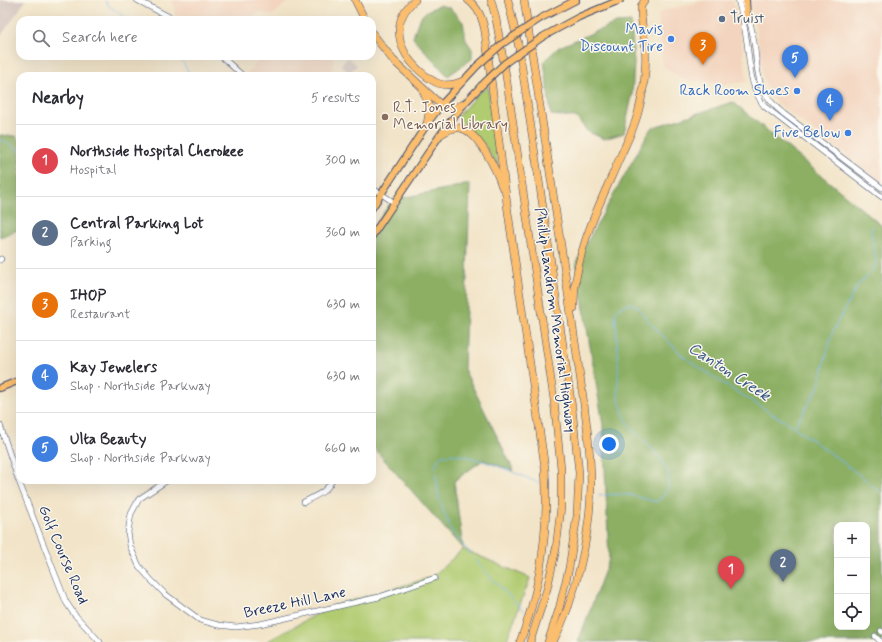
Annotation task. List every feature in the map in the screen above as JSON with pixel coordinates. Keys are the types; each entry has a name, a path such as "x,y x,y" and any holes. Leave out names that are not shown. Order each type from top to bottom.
{"highway":[{"path":"355,0 362,16"},
{"path":"415,0 404,14 399,27 400,43 406,56 415,66 435,82 450,85 463,81"},
{"path":"468,0 478,11 484,27 508,212 545,468 547,494 546,524 540,567 532,604 520,642"},
{"name":"Phillip Landrum Memorial Highway","path":"491,0 498,26 506,76 554,400 561,469 561,507 556,549 546,595 530,642"},
{"name":"Phillip Landrum Memorial Highway","path":"508,0 519,48 572,408 579,473 577,516 569,568 559,609 548,642"},
{"path":"524,0 589,438 591,488 587,527 580,568 566,611 553,642"},
{"path":"574,338 573,294 578,263 590,228 637,114 645,73 646,56 641,11 641,6 645,0"},
{"path":"644,34 646,30 646,22 643,9 648,0"},
{"path":"376,38 393,60 441,105 453,108 464,104"},
{"path":"418,84 430,107 427,124"},
{"path":"440,135 454,128 462,128 468,131 476,140 486,152 496,171 508,212"}],"main road":[{"path":"376,202 441,105 477,66 502,44 541,18 576,0"},
{"path":"376,230 440,135 464,104 505,63 544,36 579,17 619,0"},
{"path":"744,0 748,7 748,15"},
{"path":"0,388 16,382"}],"street":[{"path":"137,0 167,16"},
{"path":"738,0 744,25 752,83 756,94 764,106 882,197"},
{"path":"748,15 760,82 769,100 781,111 882,188"},
{"path":"225,60 239,72"},
{"path":"376,191 395,203"},
{"name":"Golf Course Road","path":"0,425 16,473"},
{"name":"Golf Course Road","path":"20,484 66,602 74,614 100,642"},
{"name":"Breeze Hill Lane","path":"162,484 139,499 131,514 128,532 130,546 139,566 151,580 165,594 200,620 218,625 236,627 260,624 379,597 434,578"},
{"path":"304,502 322,492 330,484"},
{"path":"876,636 881,642"}],"shaded area":[{"path":"0,0 26,0 0,37"},
{"path":"172,0 292,0 285,4 272,16 260,12 250,16 175,16 175,7"},
{"path":"708,0 733,0 738,18 747,82 725,84 685,80 663,66 658,16 664,10"},
{"path":"750,0 882,0 882,182 778,104 770,94 763,77 757,34"},
{"path":"259,60 333,60 330,72 248,72"},
{"path":"345,60 351,60 357,65 350,72 348,72 341,65"}],"green space":[{"path":"440,5 450,8 463,22 466,40 472,49 472,59 448,76 413,38 421,17 428,11"},
{"path":"631,22 634,63 632,96 624,133 604,139 587,131 576,117 551,115 544,61 559,47 616,23"},
{"path":"488,86 498,168 484,144 457,117 482,89 483,91"},
{"path":"733,102 882,226 882,642 578,642 609,559 603,425 576,262 651,128"},
{"path":"0,135 16,136 16,231 0,237"},
{"path":"470,184 464,369 514,471 483,460 454,481 463,549 376,451 376,223 392,200"},
{"path":"463,549 530,578 506,642 266,642 330,607 432,577"}],"waterway":[{"path":"105,0 109,6 123,16"},
{"path":"181,60 189,72"},
{"path":"0,139 16,149"},
{"path":"795,426 819,386 833,331 858,285 873,271 876,260 871,231 873,226"},
{"name":"Canton Creek","path":"599,496 615,494 628,495 656,502 663,497 668,488 668,472 662,461 652,449 631,429 622,411 618,396 618,353 615,313 620,307 631,303 639,308 648,321 684,357 724,384 794,427 844,463 882,493"},
{"name":"Canton Creek","path":"525,612 491,578 452,532 439,500 435,466 440,456 449,454 489,463 539,483"}],"place":[{"name":"Truist","path":"722,19"},
{"name":"Mavis Discount Tire","path":"671,39"},
{"name":"IHOP","path":"703,65"},
{"name":"Ulta Beauty","path":"795,78"},
{"name":"Rack Room Shoes","path":"797,91"},
{"name":"R.T. Jones Memorial Library","path":"385,117"},
{"name":"Kay Jewelers","path":"830,121"},
{"name":"Five Below","path":"848,133"},
{"name":"Central Parking Lot","path":"783,582"},
{"name":"Northside Hospital Cherokee","path":"731,589"}]}
